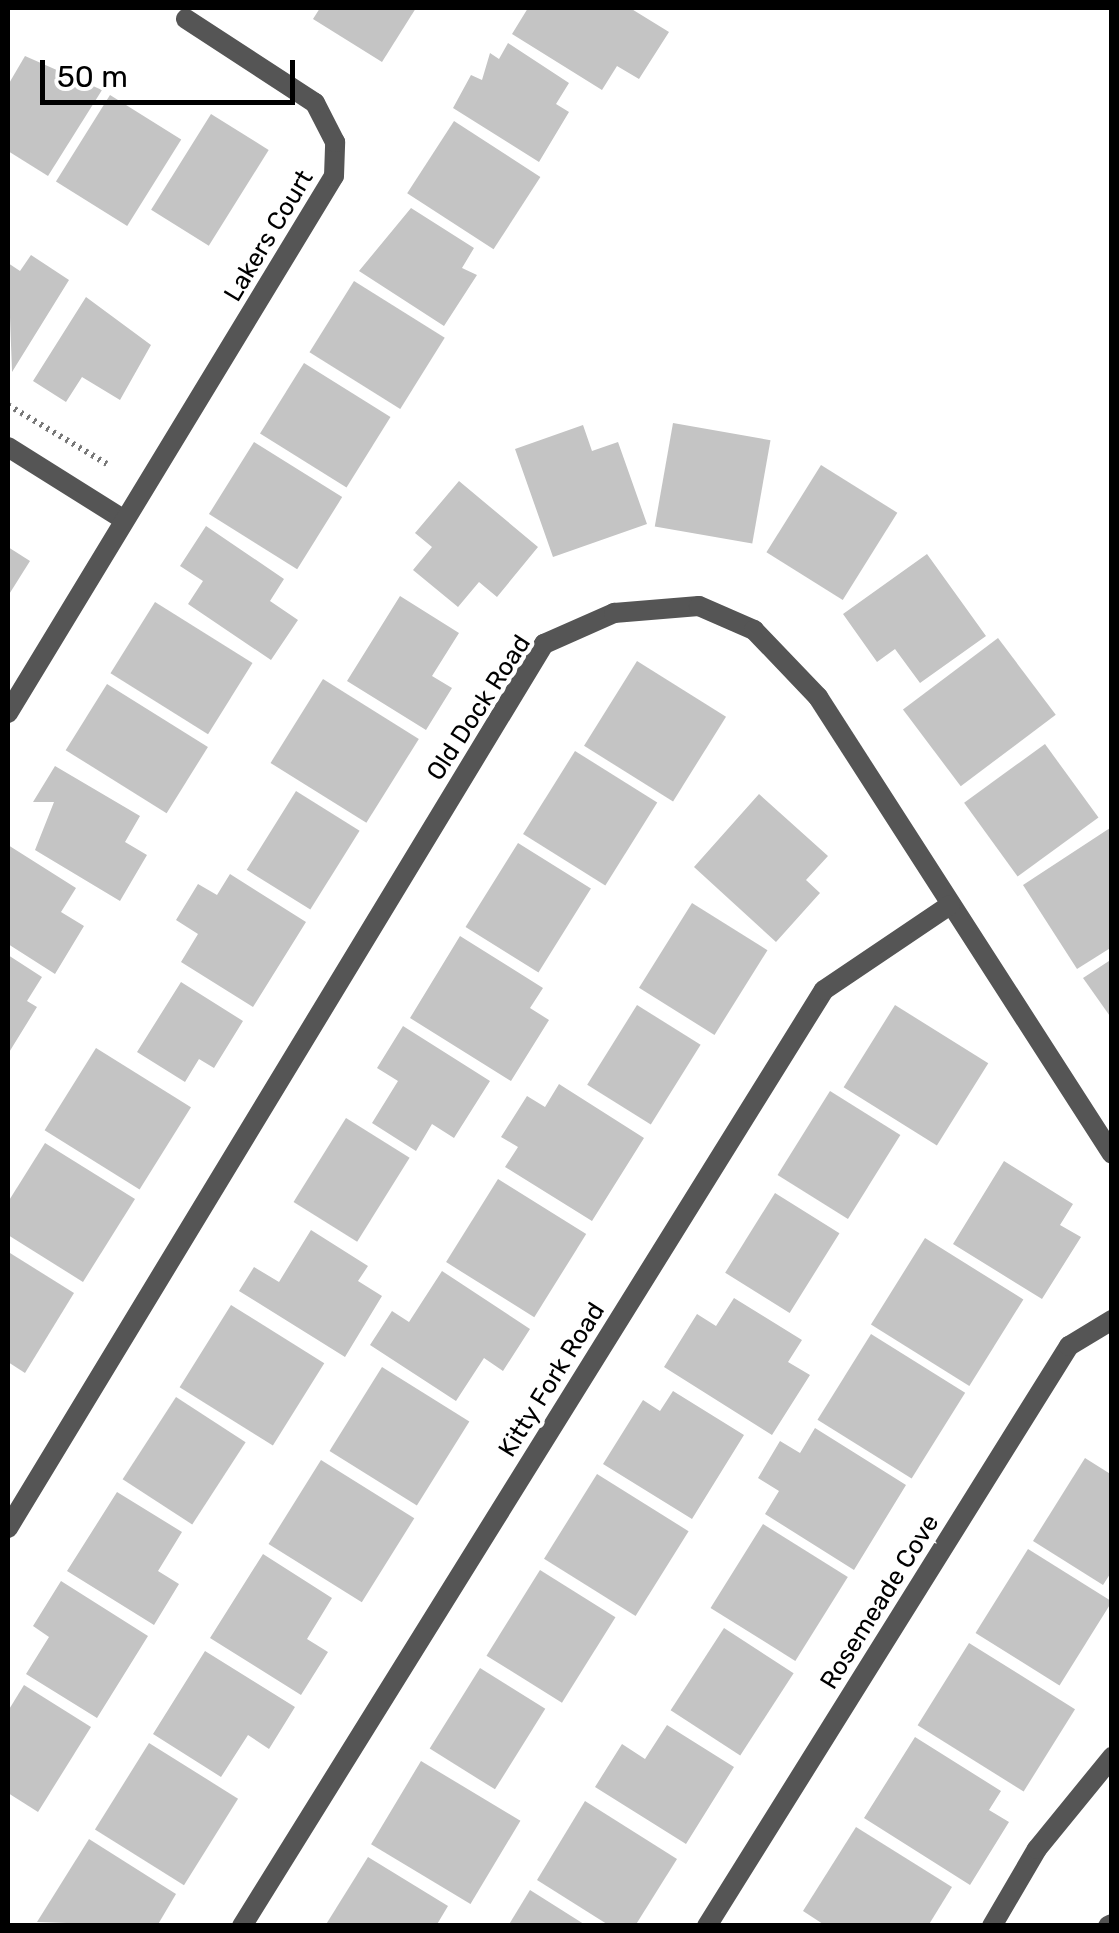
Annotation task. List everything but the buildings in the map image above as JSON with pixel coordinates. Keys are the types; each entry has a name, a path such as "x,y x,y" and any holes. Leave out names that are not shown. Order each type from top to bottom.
{"street":[{"name":"Lakers Court","path":"8,713 336,165 330,128 304,92 186,19"},
{"path":"8,448 124,519"},
{"name":"Old Dock Road","path":"8,1528 544,644 614,613 699,606 754,630 818,697 1112,1154"},
{"name":"Kitty Fork Road","path":"242,1926 824,990 950,905"},
{"name":"Rosemeade Cove","path":"707,1926 1069,1346 1112,1320"},
{"path":"992,1926 1037,1849 1112,1757"}],"path":[{"path":"8,405 108,464"}]}
